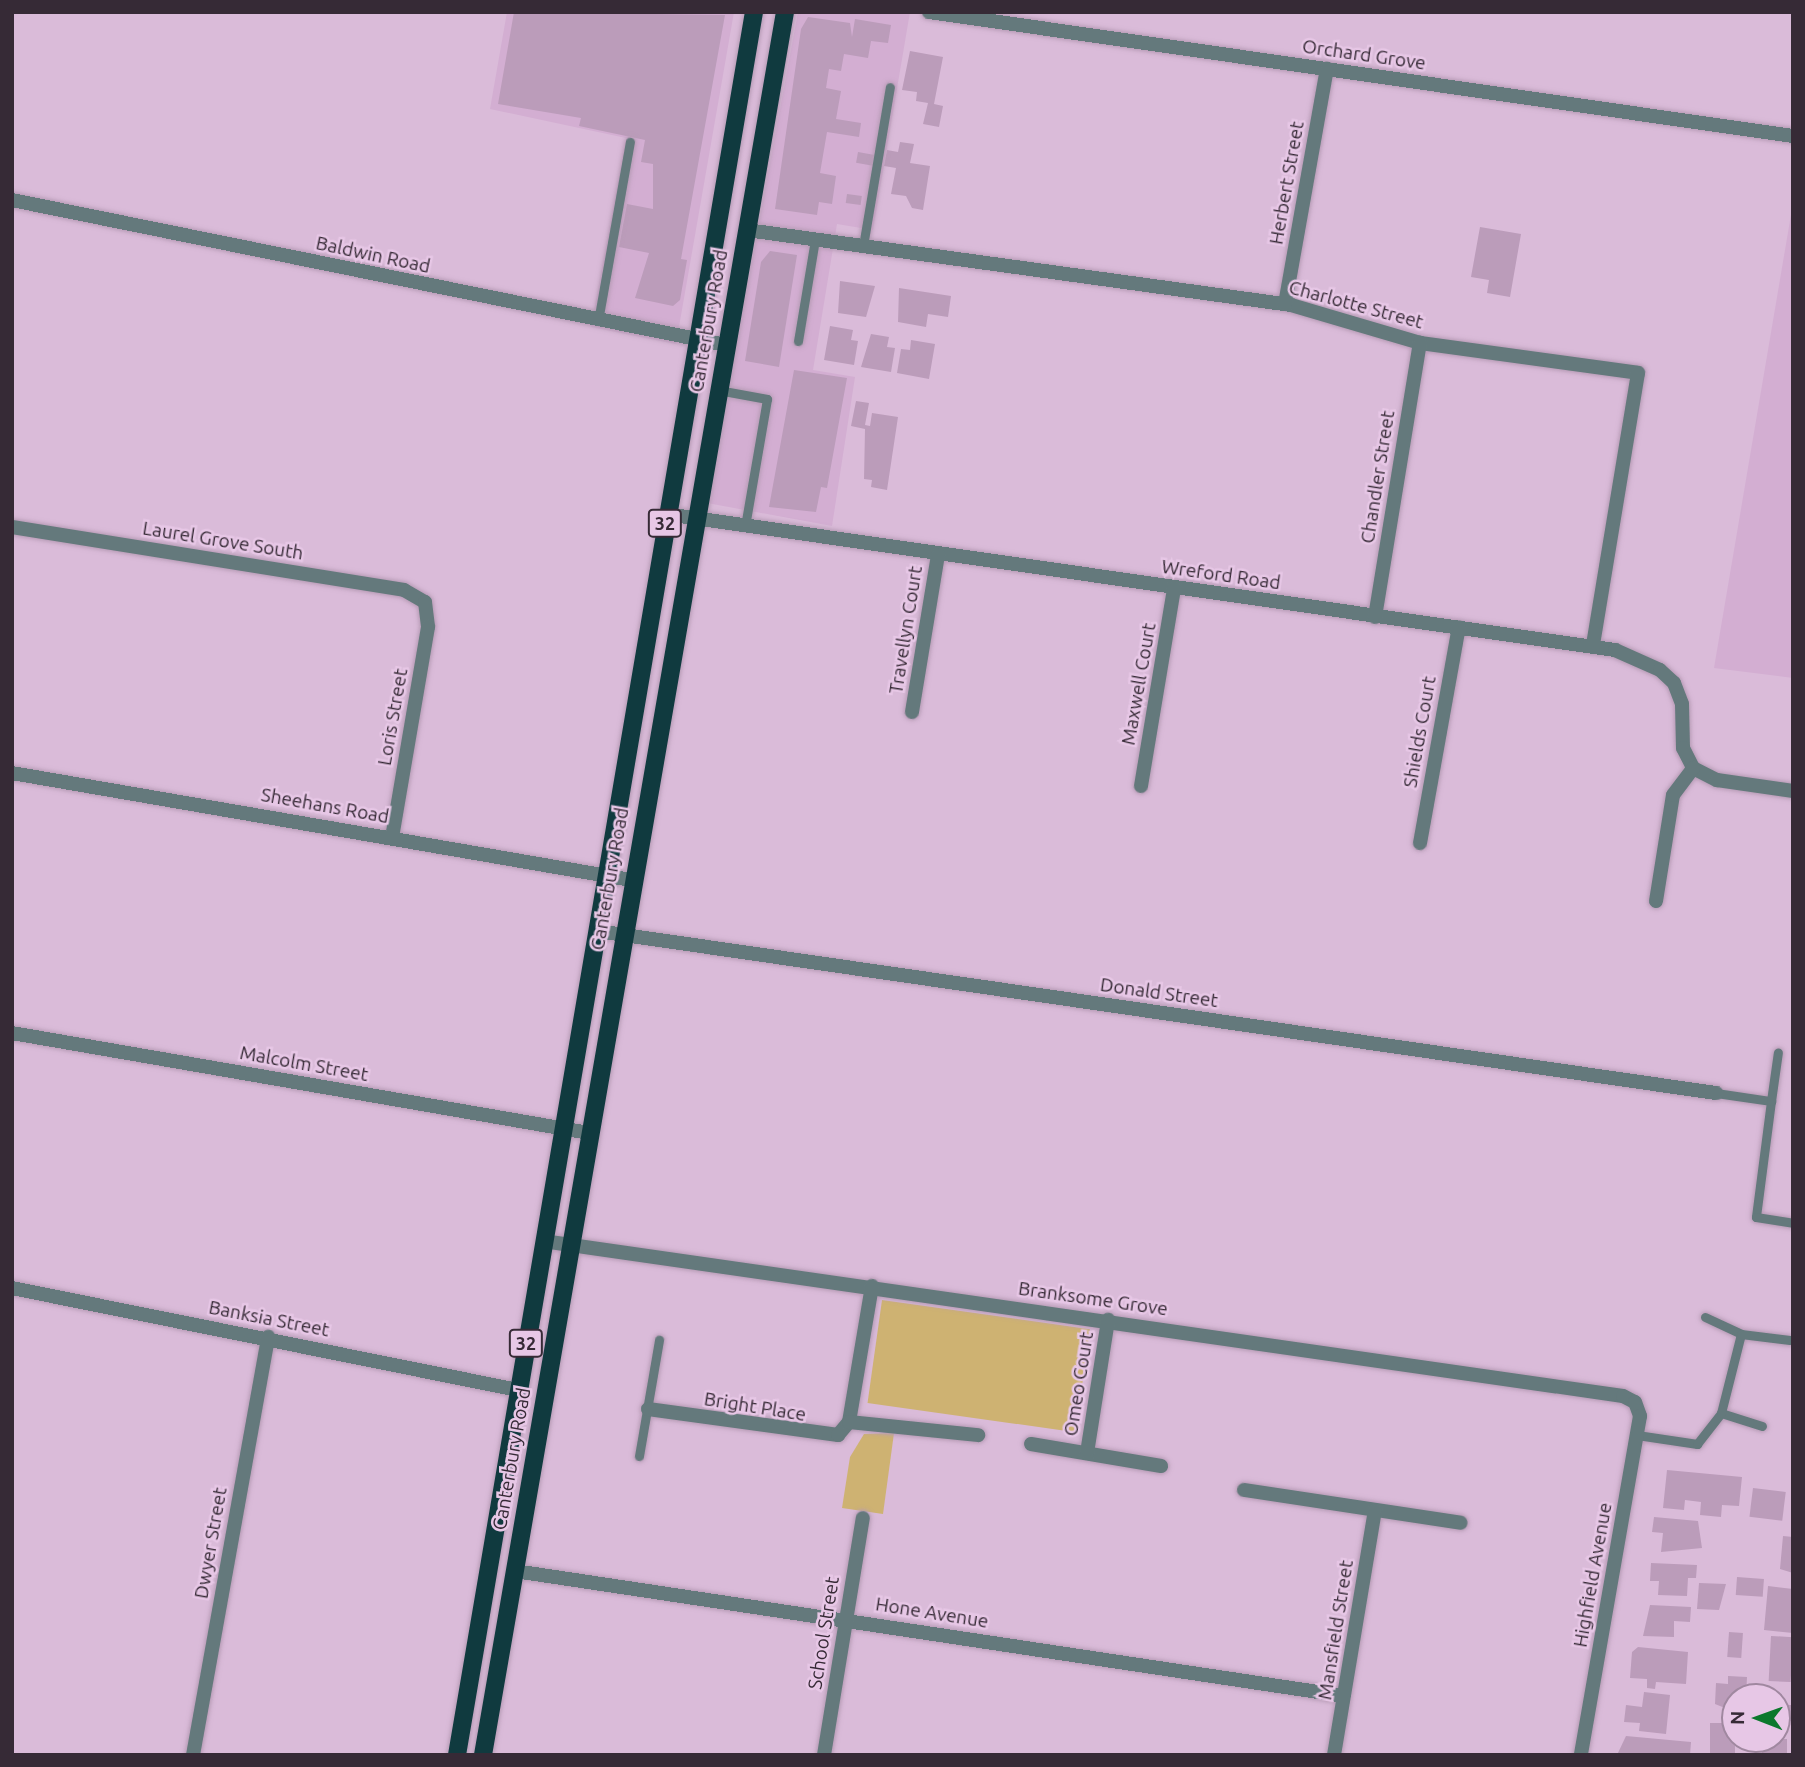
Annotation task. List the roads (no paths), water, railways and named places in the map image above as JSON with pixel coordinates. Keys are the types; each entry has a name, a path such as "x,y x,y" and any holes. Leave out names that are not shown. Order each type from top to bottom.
{"main road":[{"name":"Canterbury Road","path":"457,1755 666,514 754,12"},
{"name":"Canterbury Road","path":"483,1755 631,880 785,12"}],"street":[{"name":"Orchard Grove","path":"929,12 1793,136"},
{"name":"Herbert Street","path":"1285,304 1327,69"},
{"name":"Baldwin Road","path":"12,200 726,345"},
{"name":"Charlotte Street","path":"747,230 1285,304 1420,343 1638,373 1593,646"},
{"name":"Chandler Street","path":"1375,617 1420,343"},
{"name":"Wreford Road","path":"666,514 938,555 1593,646 1643,660 1674,683 1682,704 1683,748 1693,768"},
{"name":"Laurel Grove South","path":"12,527 404,590 425,602"},
{"name":"Travellyn Court","path":"912,712 938,555"},
{"name":"Maxwell Court","path":"1141,786 1174,588"},
{"name":"Loris Street","path":"392,837 428,627 425,602"},
{"name":"Shields Court","path":"1419,843 1459,627"},
{"path":"1656,901 1673,796 1693,768 1717,780 1793,791"},
{"name":"Sheehans Road","path":"12,773 631,880"},
{"name":"Donald Street","path":"597,931 1716,1093"},
{"name":"Malcolm Street","path":"12,1034 589,1133"},
{"name":"Branksome Grove","path":"543,1241 1108,1320 1623,1396 1635,1402"},
{"path":"872,1286 849,1422 978,1435"},
{"name":"Banksia Street","path":"12,1288 268,1337 518,1390"},
{"name":"Omeo Court","path":"1087,1453 1108,1320"},
{"name":"Dwyer Street","path":"193,1755 268,1337"},
{"name":"Highfield Avenue","path":"1581,1755 1640,1416 1635,1402"},
{"name":"Bright Place","path":"648,1409 824,1437 838,1435 849,1422"},
{"name":"Omeo Court","path":"1031,1444 1161,1466"},
{"path":"1244,1490 1461,1523"},
{"name":"Mansfield Street","path":"1335,1755 1375,1511"},
{"name":"School Street","path":"824,1755 863,1518"},
{"name":"Hone Avenue","path":"515,1571 1344,1696"}],"lane":[{"path":"863,246 890,87"},
{"path":"598,321 630,142"},
{"path":"798,341 815,239"},
{"path":"718,390 767,399 745,527"},
{"path":"1778,1052 1756,1217 1793,1223"},
{"path":"1716,1093 1771,1101"},
{"path":"1705,1317 1741,1334 1790,1340"},
{"path":"1637,1435 1698,1444 1721,1413 1741,1334"},
{"path":"639,1456 659,1340"},
{"path":"1721,1413 1762,1426"}]}
